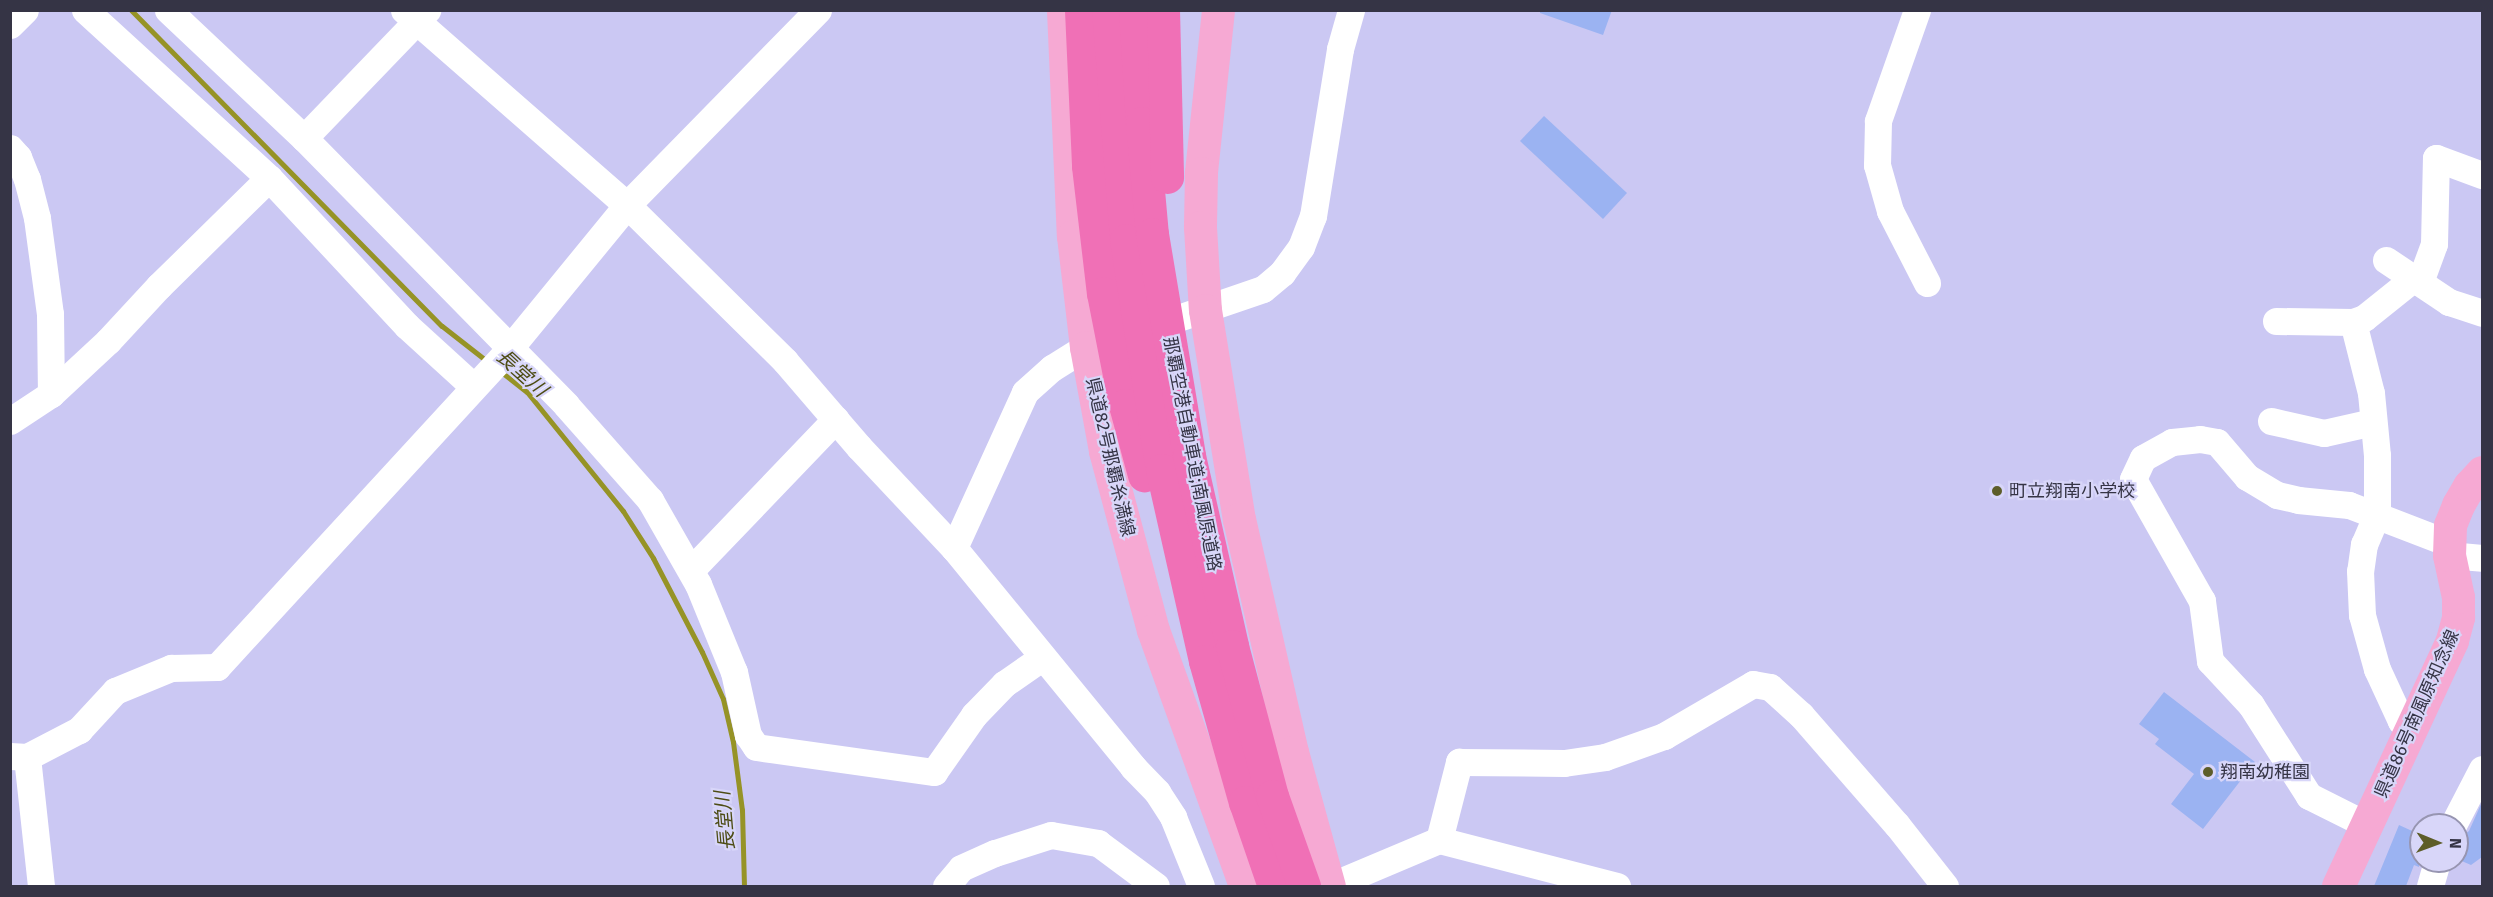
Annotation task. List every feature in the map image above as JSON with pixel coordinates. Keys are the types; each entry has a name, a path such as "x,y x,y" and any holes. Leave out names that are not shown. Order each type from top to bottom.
{"highway":[{"path":"1081,10 1088,166 1103,293 1125,405 1150,497 1218,654"},
{"name":"那覇空港自動車道;南風原道路","path":"1108,10 1126,240 1162,470 1218,654 1304,886"},
{"name":"那覇空港自動車道;南風原道路","path":"1135,10 1152,234 1189,456 1218,654 1245,802 1274,886"},
{"path":"1163,10 1167,189 1218,654"}],"main road":[{"name":"県道82号那覇糸満線","path":"1063,10 1073,236 1086,347 1105,451 1153,630 1245,886"},
{"path":"1218,10 1201,173 1200,228 1205,310 1239,519 1292,752 1330,886"},
{"name":"県道86号南風原知念線","path":"2338,886 2452,640 2458,617 2458,597 2448,549 2450,525 2458,505 2482,472"}],"street":[{"path":"10,25 25,10"},
{"path":"85,10 269,178 407,326 473,386"},
{"path":"168,10 304,138 566,405 650,500 691,570 734,672 748,735 756,747 934,772 974,715 1004,684 1043,657"},
{"path":"41,886 19,756 79,730 115,691 171,668 217,667 510,348 627,204 818,10"},
{"path":"954,548 1025,392 1052,368 1086,347 1205,310 1263,289 1282,273 1301,247 1312,216 1340,49 1351,10"},
{"path":"1917,10 1878,121 1877,165 1890,211 1927,283"},
{"path":"304,138 416,14 627,204 785,361 954,548 1156,792 1173,817 1201,886"},
{"path":"10,148 27,179 37,218 51,314 51,394"},
{"path":"2276,321 2353,322 2364,318 2417,280 2434,244 2436,158 2482,174"},
{"path":"10,421 51,394 108,341 159,286 269,178"},
{"path":"2386,260 2449,302 2482,313"},
{"path":"2353,322 2370,393 2377,514 2364,543 2360,571 2362,615 2377,669 2401,721 2412,725"},
{"path":"691,570 836,419"},
{"path":"2271,421 2304,430 2324,432 2373,422"},
{"path":"2367,825 2309,796 2251,705 2210,661 2202,601 2133,479 2143,458 2172,442 2200,439 2217,442 2247,477 2277,495 2298,500 2349,505 2377,514 2448,549 2482,558"},
{"path":"1439,840 1459,762 1564,763 1605,757 1664,736 1753,684 1770,687 1801,715 1898,825 1945,886"},
{"path":"2459,813 2482,769"},
{"path":"946,886 961,868 995,853 1051,836 1098,843 1156,886"},
{"path":"1330,886 1439,840 1617,886"}],"building":[{"path":"1540,10 1612,10 1603,35 1540,13"},
{"path":"1544,116 1627,193 1603,219 1520,141"},
{"path":"2164,692 2255,762 2203,829 2171,804 2194,774 2155,744 2159,739 2139,724"},
{"path":"2482,802 2482,857 2471,865 2469,864 2469,831"},
{"path":"2399,825 2409,830 2409,873 2411,873 2406,886 2374,886"}],"waterway":[{"name":"長堂川","path":"131,10 442,326 488,362"},
{"name":"長堂川","path":"500,371 527,392 623,511 653,558 702,652 723,699 733,742 742,810 744,886"}],"place":[{"name":"町立翔南小学校","path":"1997,491"},
{"name":"翔南幼稚園","path":"2208,772"}]}
